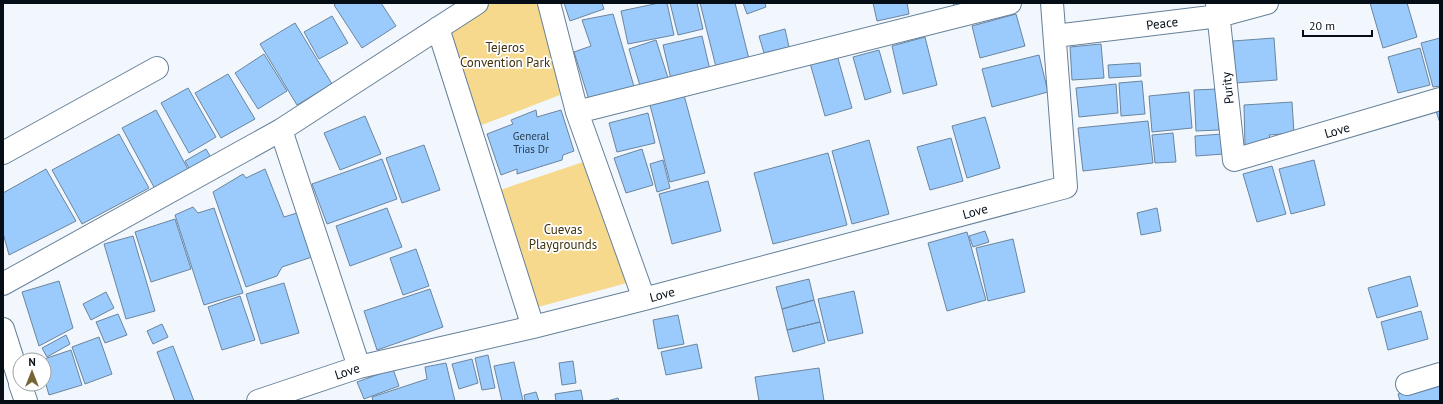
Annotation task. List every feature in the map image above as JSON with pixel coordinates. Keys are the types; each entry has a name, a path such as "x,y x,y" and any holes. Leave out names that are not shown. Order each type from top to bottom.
{"street":[{"path":"3,284 281,130 477,3"},
{"path":"549,3 577,112 644,299"},
{"path":"577,112 1010,3"},
{"path":"1052,3 1055,36"},
{"name":"Peace","path":"1055,36 1267,3"},
{"name":"Purity","path":"1218,10 1234,160"},
{"path":"438,28 532,327"},
{"name":"Love","path":"258,401 359,367 532,327 644,299 1066,187 1055,36"},
{"path":"3,153 157,68"},
{"name":"Love","path":"1234,160 1440,99"},
{"path":"281,130 359,367"},
{"path":"3,329 12,358"},
{"path":"1407,384 1440,374"}],"green space":[{"name":"Tejeros Convention Park","path":"492,3 540,3 560,95 479,126 451,30"},
{"name":"Cuevas Playgrounds","path":"586,161 627,283 538,307 500,190"}],"building":[{"path":"337,3 381,3 396,26 362,48 334,5"},
{"path":"564,3 602,3 604,9 570,21"},
{"path":"659,3 667,3 674,35 628,44 621,11"},
{"path":"670,3 697,3 703,29 678,35"},
{"path":"700,3 735,3 749,59 716,67"},
{"path":"743,3 765,3 766,7 747,14"},
{"path":"873,3 907,3 909,14 877,21"},
{"path":"953,3 967,3 954,6"},
{"path":"1370,3 1407,3 1417,37 1383,48"},
{"path":"613,14 635,90 590,103 574,52 591,46 582,20"},
{"path":"1016,14 1025,46 980,58 972,26"},
{"path":"332,16 348,43 319,59 304,32"},
{"path":"295,23 332,84 297,105 260,44"},
{"path":"785,29 789,47 764,53 759,36"},
{"path":"702,36 710,70 671,79 663,45"},
{"path":"925,37 937,85 903,94 892,46"},
{"path":"1274,38 1277,80 1235,83 1233,41"},
{"path":"1440,38 1440,86 1433,87 1421,43"},
{"path":"656,40 669,81 641,89 629,49"},
{"path":"1101,44 1104,78 1072,80 1070,47"},
{"path":"1420,48 1430,85 1398,93 1388,57"},
{"path":"879,50 891,92 865,100 853,57"},
{"path":"264,54 287,91 258,109 235,73"},
{"path":"837,55 852,108 825,116 810,63"},
{"path":"1039,55 1048,92 992,107 982,69"},
{"path":"1140,63 1141,76 1109,78 1108,65"},
{"path":"228,74 255,119 221,138 195,93"},
{"path":"1142,81 1145,114 1121,116 1119,83"},
{"path":"1116,84 1118,113 1079,117 1076,88"},
{"path":"188,88 216,137 189,153 161,103"},
{"path":"1217,89 1219,130 1196,131 1194,90"},
{"path":"1189,92 1192,128 1152,132 1149,96"},
{"path":"684,95 705,173 670,182 650,105"},
{"path":"1292,102 1294,133 1269,135 1271,141 1245,146 1244,105"},
{"path":"156,110 189,171 155,189 122,128"},
{"path":"536,110 537,117 561,110 574,151 563,155 562,160 517,174 517,169 501,175 487,134 513,124 511,120"},
{"path":"1440,110 1440,123 1436,111"},
{"path":"648,113 655,143 617,152 609,123"},
{"path":"365,116 381,154 340,170 324,133"},
{"path":"985,117 1000,168 967,178 952,126"},
{"path":"1148,121 1153,163 1083,171 1078,128"},
{"path":"1173,133 1176,162 1155,163 1152,135"},
{"path":"119,134 149,188 82,224 52,170"},
{"path":"1222,134 1224,154 1196,156 1195,136"},
{"path":"951,138 963,181 930,190 917,147"},
{"path":"869,140 889,214 852,224 832,151"},
{"path":"424,145 440,190 402,203 386,158"},
{"path":"206,149 214,163 193,175 185,161"},
{"path":"642,149 653,185 626,193 614,158"},
{"path":"828,153 847,225 773,244 754,173"},
{"path":"382,159 397,199 327,224 312,184"},
{"path":"663,160 670,188 657,192 650,164"},
{"path":"1314,160 1325,205 1291,214 1279,169"},
{"path":"1272,166 1286,214 1257,222 1243,174"},
{"path":"46,169 76,221 9,255 3,233 3,193"},
{"path":"265,169 284,217 297,213 312,257 282,267 277,276 246,287 213,192 243,174 246,178"},
{"path":"708,181 721,231 672,244 659,194"},
{"path":"193,207 198,213 214,208 243,293 204,305 175,215"},
{"path":"387,208 402,247 350,266 336,226"},
{"path":"1157,208 1161,231 1141,235 1137,213"},
{"path":"175,219 191,269 151,282 135,232"},
{"path":"985,231 989,242 973,247 969,236"},
{"path":"967,232 986,300 947,311 928,243"},
{"path":"133,236 155,311 126,319 104,244"},
{"path":"1013,239 1025,292 988,301 976,248"},
{"path":"416,249 429,286 403,295 390,258"},
{"path":"1410,276 1418,306 1377,318 1368,288"},
{"path":"809,279 814,300 782,309 776,287"},
{"path":"59,281 73,328 39,346 22,292"},
{"path":"284,283 299,333 261,344 246,294"},
{"path":"430,289 443,327 377,350 364,311"},
{"path":"854,291 863,333 828,341 818,299"},
{"path":"106,292 114,308 91,320 83,304"},
{"path":"240,296 255,340 222,350 208,307"},
{"path":"814,300 820,322 787,330 782,309"},
{"path":"1421,311 1428,339 1388,350 1381,322"},
{"path":"118,314 127,335 105,343 96,322"},
{"path":"678,315 684,344 658,349 653,320"},
{"path":"820,322 825,343 793,352 787,330"},
{"path":"162,324 168,337 153,344 147,331"},
{"path":"66,335 70,344 52,354 52,352 44,352 42,348"},
{"path":"99,337 112,374 85,384 72,347"},
{"path":"697,344 702,368 666,375 661,352"},
{"path":"173,346 194,401 175,401 157,352"},
{"path":"71,350 82,385 49,395 48,392 52,392 52,356"},
{"path":"488,355 495,388 482,390 475,358"},
{"path":"472,359 478,383 459,389 452,364"},
{"path":"573,361 576,383 562,385 559,363"},
{"path":"514,362 523,401 502,401 494,366"},
{"path":"446,363 455,401 373,401 372,397 427,379 425,367"},
{"path":"819,368 824,401 759,401 755,377"},
{"path":"393,369 399,386 364,399 357,382"},
{"path":"1440,382 1440,401 1400,401 1398,394"},
{"path":"581,390 583,401 556,401 555,394"},
{"path":"536,392 539,401 525,401 524,395"},
{"path":"618,398 619,401 607,401"}]}
